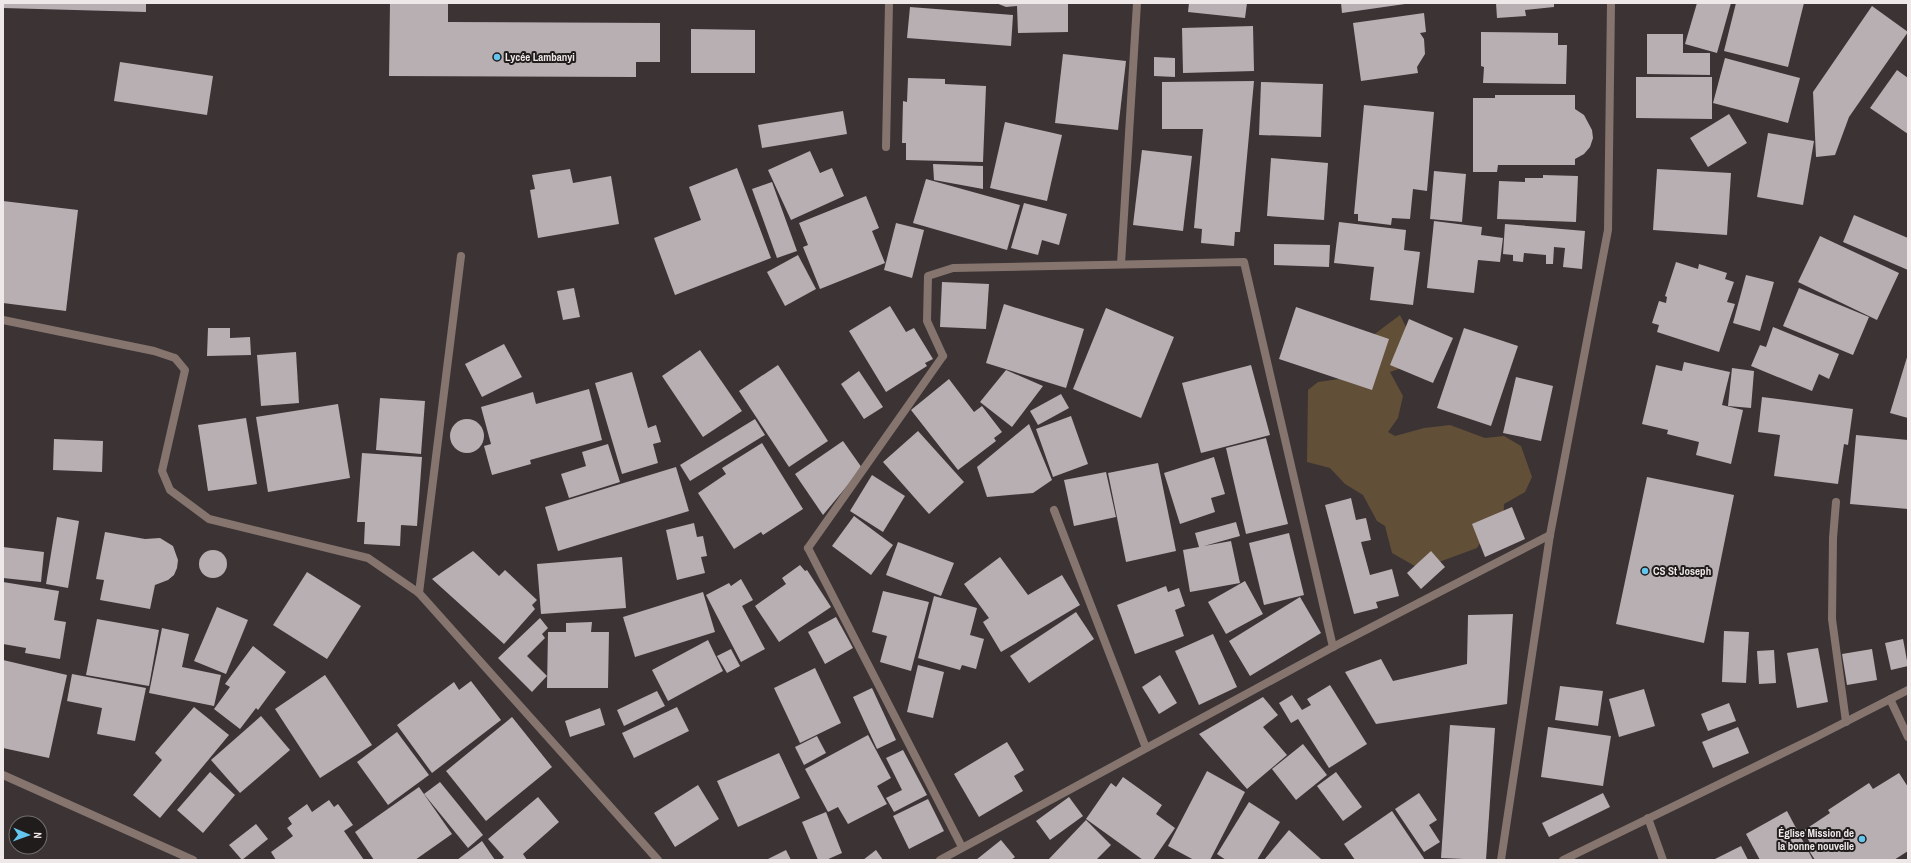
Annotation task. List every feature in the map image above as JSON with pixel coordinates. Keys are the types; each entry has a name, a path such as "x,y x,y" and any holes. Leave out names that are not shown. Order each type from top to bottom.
{"street":[{"path":"886,147 889,3"},
{"path":"1121,264 1137,3"},
{"path":"1501,860 1550,535 1608,230 1611,3"},
{"path":"419,593 461,256"},
{"path":"962,847 808,548 943,356 927,321 928,276 953,268 1244,262 1333,647"},
{"path":"3,320 154,351 175,358 185,370 162,471 170,490 210,519 368,558 419,593 658,860"},
{"path":"1836,502 1833,538 1832,619 1846,722"},
{"path":"1054,510 1146,748"},
{"path":"940,860 1333,647 1550,535"},
{"path":"1563,860 1846,722 1908,690"},
{"path":"1890,699 1908,737"},
{"path":"3,776 193,860"},
{"path":"1648,818 1663,860"}],"shaded area":[{"path":"1400,315 1414,343 1410,365 1390,372 1403,396 1398,418 1388,432 1395,436 1424,428 1450,425 1485,438 1504,436 1521,446 1532,477 1525,492 1504,504 1503,528 1484,537 1477,548 1420,569 1392,553 1385,526 1377,521 1363,495 1345,484 1330,468 1307,462 1308,390 1318,382 1367,375 1368,339"}],"building":[{"path":"3,3 146,3 146,12 3,8"},
{"path":"390,3 448,3 448,22 660,23 660,62 636,62 636,77 389,76"},
{"path":"996,3 1068,3 1068,32 1018,33 1017,6 1006,7"},
{"path":"1189,3 1247,3 1245,18 1188,12"},
{"path":"1341,3 1404,3 1405,4 1342,13"},
{"path":"1496,3 1554,3 1554,7 1525,10 1526,16 1497,18"},
{"path":"1697,3 1731,3 1717,53 1685,44"},
{"path":"1736,3 1804,3 1788,67 1724,51"},
{"path":"1872,6 1908,32 1849,117 1835,155 1816,157 1813,92"},
{"path":"910,7 1013,15 1011,46 907,38"},
{"path":"1424,13 1426,32 1420,33 1424,39 1425,54 1417,67 1418,73 1361,81 1353,23"},
{"path":"1253,26 1254,71 1183,73 1182,28"},
{"path":"691,29 755,30 755,73 691,73"},
{"path":"1481,32 1558,33 1558,45 1567,45 1566,84 1483,83 1484,67 1481,66"},
{"path":"1647,34 1683,34 1683,53 1710,53 1710,75 1647,74"},
{"path":"1063,54 1126,61 1118,130 1055,123"},
{"path":"1154,57 1175,58 1175,77 1154,76"},
{"path":"1725,58 1800,78 1788,123 1713,103"},
{"path":"120,62 213,76 207,115 114,101"},
{"path":"1897,70 1908,78 1908,134 1870,108"},
{"path":"1636,77 1712,77 1712,119 1636,118"},
{"path":"908,78 945,79 945,84 986,86 983,162 906,160 906,143 902,143 903,101 907,102"},
{"path":"1254,81 1240,232 1235,232 1234,246 1201,243 1202,229 1194,228 1203,129 1162,129 1162,82"},
{"path":"1261,82 1323,84 1321,137 1259,135"},
{"path":"1495,95 1575,95 1575,109 1584,115 1592,130 1593,138 1590,147 1584,154 1575,159 1575,165 1498,165 1497,172 1473,172 1473,98 1495,98"},
{"path":"1364,105 1434,112 1427,191 1413,189 1410,219 1392,218 1391,225 1358,221 1358,214 1354,214"},
{"path":"843,111 847,134 762,148 758,125"},
{"path":"1729,114 1747,143 1708,167 1690,138"},
{"path":"1005,122 1062,135 1047,201 990,188"},
{"path":"1768,133 1814,141 1803,205 1757,197"},
{"path":"1142,150 1192,156 1183,231 1133,225"},
{"path":"810,151 820,173 832,168 844,196 791,220 768,170"},
{"path":"1271,158 1328,163 1324,220 1267,216"},
{"path":"933,164 983,166 983,189 934,180"},
{"path":"737,168 771,258 675,295 654,238 701,220 689,187"},
{"path":"570,169 573,183 611,176 619,224 538,238 530,190 535,189 532,175"},
{"path":"1657,169 1731,173 1727,235 1653,230"},
{"path":"1434,171 1466,174 1462,222 1430,219"},
{"path":"1543,175 1578,176 1576,222 1497,219 1499,181 1525,182 1525,178 1543,178"},
{"path":"926,179 1020,205 1007,250 913,223"},
{"path":"772,182 797,251 777,258 752,189"},
{"path":"866,196 879,228 872,231 885,263 820,289 803,247 808,245 799,223"},
{"path":"3,201 78,210 66,311 3,303"},
{"path":"1024,203 1067,214 1059,245 1042,240 1038,255 1011,248"},
{"path":"1854,215 1908,238 1908,270 1843,242"},
{"path":"1434,221 1482,227 1481,235 1503,238 1500,262 1478,260 1474,293 1427,288"},
{"path":"1339,222 1406,230 1404,250 1420,252 1413,305 1370,300 1374,267 1334,263"},
{"path":"896,223 924,230 912,278 884,270"},
{"path":"1505,224 1585,231 1582,269 1563,267 1565,248 1554,247 1553,264 1546,264 1546,255 1524,253 1523,262 1513,261 1513,255 1503,254"},
{"path":"1820,236 1899,273 1877,320 1798,282"},
{"path":"1274,244 1330,245 1329,267 1274,265"},
{"path":"798,255 816,289 785,306 767,272"},
{"path":"1676,262 1698,269 1699,264 1727,273 1725,279 1734,282 1727,302 1735,304 1719,352 1657,332 1659,325 1652,323 1659,301 1666,303 1667,297 1665,296"},
{"path":"1746,275 1774,282 1760,331 1733,323"},
{"path":"942,282 989,284 986,329 940,327"},
{"path":"574,288 580,317 563,320 557,291"},
{"path":"1799,288 1869,317 1853,355 1783,326"},
{"path":"1004,304 1084,329 1066,388 986,363"},
{"path":"890,306 906,332 914,328 933,359 925,363 927,366 886,392 849,331"},
{"path":"1296,307 1389,339 1372,390 1279,359"},
{"path":"1106,308 1174,337 1141,418 1073,389"},
{"path":"1409,319 1453,338 1433,383 1390,365"},
{"path":"1773,327 1839,354 1829,379 1819,374 1812,391 1751,366 1760,345 1766,347"},
{"path":"208,328 230,328 230,338 250,337 251,355 207,356"},
{"path":"1464,328 1518,346 1491,426 1437,408"},
{"path":"504,344 522,377 482,397 465,364"},
{"path":"700,350 742,411 703,437 662,376"},
{"path":"296,352 299,403 261,406 257,355"},
{"path":"1908,354 1908,418 1890,413"},
{"path":"1684,362 1730,372 1722,405 1743,410 1731,464 1696,455 1699,442 1667,434 1668,430 1642,424 1656,365 1682,371"},
{"path":"778,365 828,441 789,467 739,391"},
{"path":"1251,365 1270,435 1201,453 1182,383"},
{"path":"1732,368 1754,371 1751,408 1728,406"},
{"path":"1006,370 1043,386 1012,427 980,402"},
{"path":"859,371 883,407 864,419 841,384"},
{"path":"632,372 648,428 656,425 661,442 653,444 658,463 622,474 595,383"},
{"path":"1516,377 1553,386 1541,441 1503,433"},
{"path":"949,379 974,412 982,406 1002,432 994,438 996,441 958,470 911,410"},
{"path":"589,389 602,440 530,460 531,464 492,475 484,446 491,444 481,407 533,392 536,404"},
{"path":"1061,394 1069,408 1038,425 1030,411"},
{"path":"1762,397 1853,409 1848,445 1844,444 1838,484 1774,476 1780,435 1758,432"},
{"path":"380,398 425,401 421,454 376,450"},
{"path":"338,404 350,478 268,492 256,417"},
{"path":"1071,416 1088,464 1053,477 1036,429"},
{"path":"246,418 257,484 208,491 198,425"},
{"path":"464,419 470,419 474,420 481,426 484,436 483,443 477,450 470,453 464,453 460,452 453,446 450,439 450,433 451,429 457,422"},
{"path":"755,419 765,435 690,481 680,465"},
{"path":"1029,424 1052,480 1033,493 987,497 977,467"},
{"path":"918,431 964,482 929,514 883,462"},
{"path":"1856,435 1908,440 1908,509 1850,504"},
{"path":"1266,438 1288,524 1246,534 1226,448"},
{"path":"54,439 103,441 102,472 53,470"},
{"path":"843,441 862,468 823,515 795,474"},
{"path":"762,443 803,509 763,535 761,532 734,549 698,493 726,474 722,468"},
{"path":"608,444 620,482 569,498 561,474 586,466 582,452"},
{"path":"362,453 422,457 417,526 401,525 400,546 364,544 365,522 357,522"},
{"path":"1214,457 1225,494 1211,498 1215,512 1180,524 1164,473"},
{"path":"1158,463 1176,551 1126,562 1108,473"},
{"path":"676,467 689,511 558,551 545,507"},
{"path":"1106,472 1116,517 1074,526 1064,480"},
{"path":"872,475 905,496 883,532 850,511"},
{"path":"1647,477 1734,495 1704,643 1616,624"},
{"path":"1351,498 1356,520 1366,518 1371,540 1361,542 1370,575 1392,569 1399,596 1376,602 1378,608 1354,614 1325,505"},
{"path":"1512,507 1525,539 1485,557 1472,524"},
{"path":"854,516 893,545 871,575 832,546"},
{"path":"57,517 79,521 68,588 46,584"},
{"path":"1236,522 1240,536 1204,546 1231,541 1240,583 1190,592 1183,550 1199,547 1195,533"},
{"path":"694,523 697,537 703,536 707,556 701,557 705,573 677,580 666,530"},
{"path":"105,532 145,539 160,538 173,546 178,560 177,568 174,575 168,580 155,585 150,609 100,600 104,580 96,579"},
{"path":"1289,533 1304,595 1264,605 1249,543"},
{"path":"898,542 954,563 941,596 886,575"},
{"path":"3,547 44,552 41,582 3,578"},
{"path":"213,550 223,554 227,564 223,574 213,578 203,574 199,564 203,554"},
{"path":"473,551 499,576 505,570 537,600 532,605 535,609 504,644 432,579"},
{"path":"1431,551 1445,567 1421,589 1407,573"},
{"path":"622,557 626,608 541,614 537,564"},
{"path":"1000,557 1028,595 1062,575 1080,605 1001,652 983,622 989,618 964,584"},
{"path":"800,565 805,571 807,570 831,607 779,642 755,606 786,584 782,578"},
{"path":"307,572 361,606 327,659 273,625"},
{"path":"741,579 753,600 742,606 765,649 741,662 706,595 729,583 731,586"},
{"path":"1245,581 1263,614 1226,634 1208,602"},
{"path":"3,582 59,591 54,620 66,622 60,659 25,653 26,648 3,644"},
{"path":"1166,586 1168,592 1179,588 1185,606 1175,610 1184,636 1135,654 1117,605"},
{"path":"883,591 929,602 911,671 880,662 887,636 872,632"},
{"path":"703,592 715,632 635,657 623,617"},
{"path":"934,596 977,608 970,635 984,639 976,669 962,665 960,670 918,658"},
{"path":"1300,597 1321,633 1250,676 1229,641"},
{"path":"217,607 248,620 226,674 194,661"},
{"path":"1076,612 1094,639 1029,683 1010,656"},
{"path":"1513,614 1507,704 1376,724 1345,672 1381,659 1393,681 1467,664 1468,615"},
{"path":"836,617 853,648 825,664 808,632"},
{"path":"540,618 548,628 542,634 545,638 527,656 547,676 532,692 498,658"},
{"path":"97,619 159,630 149,686 86,675"},
{"path":"592,622 591,632 609,632 608,688 547,688 548,632 566,632 566,623"},
{"path":"162,628 189,634 182,667 221,675 214,706 149,693"},
{"path":"1724,631 1749,632 1746,683 1722,682"},
{"path":"1213,634 1237,687 1199,705 1175,651"},
{"path":"1903,639 1908,666 1891,670 1885,643"},
{"path":"708,640 723,671 668,701 652,670"},
{"path":"253,646 286,672 258,710 256,708 240,729 214,709 230,687 225,684"},
{"path":"1818,648 1828,702 1797,708 1787,653"},
{"path":"731,649 740,666 727,673 717,656"},
{"path":"1872,649 1877,680 1847,685 1842,654"},
{"path":"1774,650 1776,683 1759,684 1757,651"},
{"path":"3,660 67,675 49,758 3,748"},
{"path":"918,665 944,672 933,718 907,712"},
{"path":"815,668 841,723 800,743 774,688"},
{"path":"72,674 146,688 135,741 97,734 102,708 67,701"},
{"path":"325,675 372,745 320,778 275,709"},
{"path":"1160,675 1177,703 1159,714 1142,687"},
{"path":"471,681 501,720 432,773 397,725 454,682 459,690"},
{"path":"1330,685 1367,744 1329,768 1298,719 1291,723 1279,703 1292,695 1302,710 1311,705 1307,699"},
{"path":"1560,686 1603,691 1598,726 1555,720"},
{"path":"872,688 896,740 877,749 853,697"},
{"path":"1644,689 1655,726 1619,737 1609,699"},
{"path":"657,691 665,706 624,726 617,710"},
{"path":"1263,697 1278,715 1263,727 1287,755 1247,789 1199,734"},
{"path":"1729,703 1736,721 1708,731 1701,714"},
{"path":"194,707 229,735 160,818 133,795 162,760 155,753"},
{"path":"677,707 689,731 634,758 622,733"},
{"path":"600,708 605,725 570,737 565,721"},
{"path":"261,716 290,750 240,793 211,760"},
{"path":"512,717 552,767 486,821 446,771"},
{"path":"1450,725 1495,728 1486,860 1441,858"},
{"path":"1548,727 1611,736 1603,786 1541,777"},
{"path":"1738,727 1749,753 1713,768 1702,742"},
{"path":"397,732 429,775 388,805 357,762"},
{"path":"868,735 891,778 877,786 887,804 848,824 838,807 828,812 805,769"},
{"path":"817,736 826,753 804,765 795,747"},
{"path":"1007,742 1024,770 1014,776 1023,791 979,817 954,774"},
{"path":"1303,744 1327,775 1296,800 1272,769"},
{"path":"903,750 927,795 894,812 886,798 902,790 886,758"},
{"path":"779,753 800,798 738,827 717,781"},
{"path":"1207,771 1245,792 1210,860 1194,860 1168,846"},
{"path":"210,772 235,795 203,833 177,810"},
{"path":"1336,772 1362,807 1343,821 1317,786"},
{"path":"1899,773 1908,787 1908,851 1894,860 1815,860 1808,849 1812,846 1803,831 1830,813 1828,810 1869,783 1873,789"},
{"path":"1123,777 1162,805 1156,814 1175,828 1153,860 1143,860 1086,819 1111,783 1116,787"},
{"path":"440,782 483,835 468,848 424,794"},
{"path":"698,785 719,819 675,847 654,813"},
{"path":"419,787 452,834 415,860 374,860 355,832"},
{"path":"1419,793 1437,820 1429,825 1440,842 1424,852 1395,809"},
{"path":"1603,793 1610,807 1549,837 1542,823"},
{"path":"538,797 559,822 523,854 527,860 501,860 504,857 488,839"},
{"path":"1069,797 1083,816 1050,840 1036,821"},
{"path":"928,799 944,831 909,849 893,816"},
{"path":"329,800 334,807 338,804 353,825 344,831 364,860 276,860 271,852 293,836 287,828 292,824 288,818 307,804 312,812"},
{"path":"1249,802 1280,822 1257,860 1226,860 1217,854"},
{"path":"1392,811 1425,860 1355,860 1344,844"},
{"path":"1787,811 1813,860 1760,860 1746,834"},
{"path":"826,812 842,853 826,860 818,860 802,822"},
{"path":"1086,820 1111,845 1096,860 1048,860"},
{"path":"256,824 268,839 242,860 229,845"},
{"path":"1289,830 1321,859 1264,860"},
{"path":"1001,840 1015,857 1011,860 976,860"},
{"path":"482,841 495,860 457,860"},
{"path":"1741,846 1748,860 1713,860"},
{"path":"786,850 791,860 766,860"},
{"path":"876,850 883,860 863,860"}],"place":[{"name":"Lycée Lambanyi","path":"497,57"},
{"name":"CS St Joseph","path":"1645,571"},
{"name":"Église Mission de la bonne nouvelle","path":"1862,839"}]}
